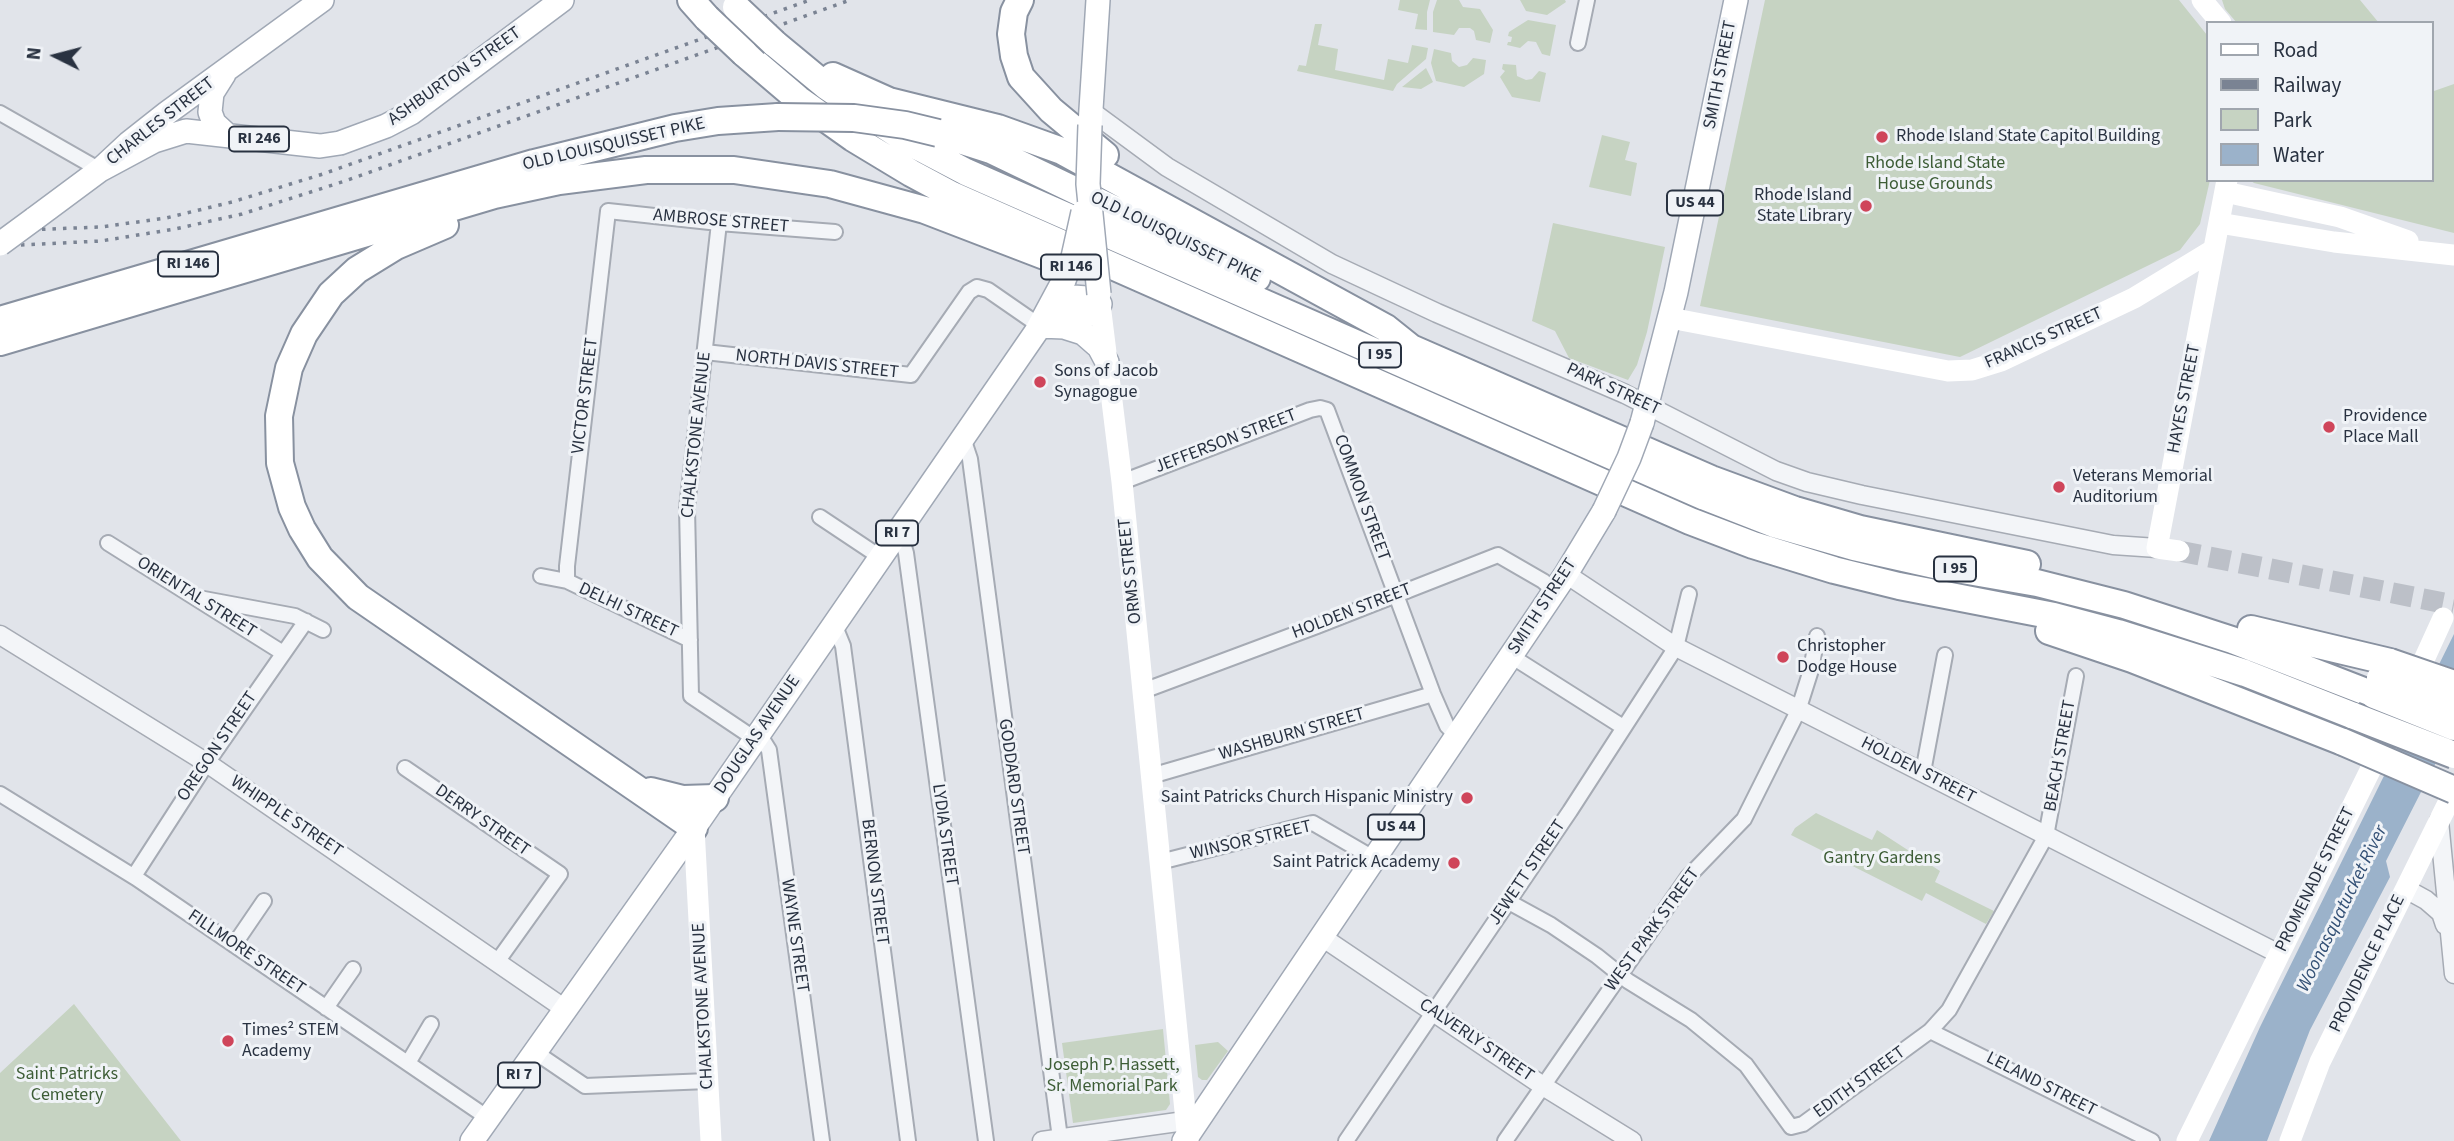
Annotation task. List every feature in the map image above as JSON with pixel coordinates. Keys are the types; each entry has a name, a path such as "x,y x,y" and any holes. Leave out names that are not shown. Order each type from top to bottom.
{"highway":[{"path":"1020,0 1012,23 1012,45 1017,67 1028,86 1051,110 1177,214"},
{"name":"I 95","path":"733,4 817,79 868,116 909,142 974,176 1705,498 1784,527 1854,547 1939,566 2037,583 2124,605 2232,640 2381,679 2454,726"},
{"name":"I 95","path":"699,9 744,53 825,119 911,173 994,214 1648,504 1732,538 1813,564 1944,595 2054,616 2129,636 2245,673 2454,755"},
{"path":"774,43 819,69 880,97 998,128 1049,145 1099,169 1386,328 1411,348 1690,471 1784,506 1860,529 2113,584 2251,629 2454,706"},
{"name":"OLD LOUISQUISSET PIKE","path":"0,320 523,165 675,128 729,120 778,117 854,118 905,125 990,150 1411,348"},
{"name":"OLD LOUISQUISSET PIKE","path":"0,342 484,198 581,177 646,170 723,169 778,174 861,191 955,220 1137,294 1320,359"},
{"path":"581,177 416,237 374,258 347,278 316,313 293,356 281,403 278,440 285,485 297,518 320,558 342,583 379,612 694,828"},
{"path":"1944,595 2132,659 2343,742 2454,791"},
{"path":"2381,679 2454,684"},
{"path":"618,776 675,798 715,799"}],"main road":[{"name":"CHARLES STREET","path":"0,244 100,170 144,130 322,0"},
{"name":"ASHBURTON STREET","path":"100,170 168,135 186,131 327,146 377,130 411,113 562,0"},
{"name":"ORMS STREET","path":"1098,0 1088,184 1122,482 1189,1132"},
{"name":"SMITH STREET","path":"1189,1132 1511,656 1604,511 1645,414 1670,318 1737,0"},
{"path":"2202,0 2219,21"},
{"path":"226,72 212,93 210,112 214,123 227,135"},
{"name":"DOUGLAS AVENUE","path":"472,1141 715,799 1044,319 1064,280 1075,248 1088,184"},
{"path":"2213,250 2226,186 2340,217 2447,253"},
{"path":"2219,223 2334,242 2447,253"},
{"name":"FRANCIS STREET","path":"1670,318 1948,371 1972,370 1994,364 2134,298 2213,250"},
{"name":"HAYES STREET","path":"2157,548 2213,250"},
{"path":"1044,319 1087,315 1100,299"},
{"path":"1044,319 1083,333 1099,347 1107,362"},
{"name":"PARK STREET","path":"2157,548 2179,551"},
{"name":"PROMENADE STREET","path":"2186,1141 2443,618"},
{"name":"PROVIDENCE PLACE","path":"2290,1141 2320,1062 2454,791"},
{"name":"CHALKSTONE AVENUE","path":"694,828 711,1141"}],"street":[{"path":"1578,43 1587,0"},
{"path":"0,113 100,170"},
{"name":"PARK STREET","path":"1091,118 1298,246 1645,414 1754,461 1807,482 1862,495 2099,542 2157,548"},
{"name":"AMBROSE STREET","path":"608,211 835,232"},
{"name":"VICTOR STREET","path":"567,582 568,553 608,211"},
{"name":"CHALKSTONE AVENUE","path":"719,223 687,504 691,696 757,736"},
{"name":"NORTH DAVIS STREET","path":"705,352 911,375 969,292 977,287 1044,319"},
{"name":"JEFFERSON STREET","path":"1122,482 1310,410 1320,408 1330,413"},
{"name":"COMMON STREET","path":"1330,413 1433,694 1447,726 1457,736"},
{"name":"GODDARD STREET","path":"963,438 972,473 1060,1138"},
{"path":"820,517 880,557"},
{"name":"LYDIA STREET","path":"899,530 906,553 986,1141"},
{"name":"ORIENTAL STREET","path":"108,543 283,653"},
{"name":"HOLDEN STREET","path":"1143,691 1498,555 1543,581 1560,582 1798,711 2279,954"},
{"name":"DELHI STREET","path":"541,576 567,582 690,639"},
{"name":"JEWETT STREET","path":"1346,1141 1570,811 1676,647 1689,594"},
{"path":"193,597 306,621 323,630"},
{"name":"OREGON STREET","path":"134,876 207,763 306,621"},
{"name":"BERNON STREET","path":"834,624 843,646 908,1141"},
{"name":"WHIPPLE STREET","path":"0,635 207,763 565,1009"},
{"name":"WEST PARK STREET","path":"1505,1141 1688,877 1744,820 1798,711 1811,670 1817,636"},
{"path":"1923,772 1945,655"},
{"path":"1511,656 1623,727"},
{"name":"BEACH STREET","path":"2046,836 2076,676"},
{"name":"WASHBURN STREET","path":"1152,776 1433,694"},
{"name":"WAYNE STREET","path":"757,736 765,741 769,751 822,1141"},
{"name":"DERRY STREET","path":"405,768 559,874 497,962"},
{"name":"FILLMORE STREET","path":"0,794 134,876 488,1118"},
{"path":"2439,821 2454,974"},
{"name":"WINSOR STREET","path":"1160,862 1313,823 1375,859"},
{"name":"EDITH STREET","path":"1621,974 1628,981 1685,1015 1746,1065 1791,1127 1803,1124 1943,1019 2046,836"},
{"path":"2406,889 2426,900 2441,913 2450,937"},
{"path":"234,944 264,901"},
{"path":"1509,902 1551,925 1621,974"},
{"name":"CALVERLY STREET","path":"1322,937 1543,1086 1632,1141"},
{"path":"326,1008 353,969"},
{"path":"408,1063 431,1024"},
{"name":"LELAND STREET","path":"1930,1031 2152,1141"},
{"path":"535,1052 585,1086 708,1081"},
{"path":"1042,1141 1189,1132"}],"green space":[{"path":"1400,0 1430,0 1427,30 1415,29 1418,14 1398,10"},
{"path":"1437,0 1459,0 1463,7 1480,9 1493,30 1490,43 1476,40 1474,31 1470,28 1459,28 1454,35 1433,32 1433,12"},
{"path":"1520,0 1566,2 1547,15 1526,11"},
{"name":"Rhode Island State House Grounds","path":"1765,0 2179,0 2206,34 2206,182 2210,182 2200,224 2180,250 1960,357 1700,306"},
{"path":"2222,0 2360,0 2377,21 2235,21 2225,9"},
{"path":"1528,20 1556,25 1550,56 1542,54 1536,42 1528,41 1520,48 1507,45 1512,37 1508,36 1509,32"},
{"path":"1315,24 1322,24 1318,45 1338,49 1335,70 1384,80 1388,59 1408,63 1412,45 1428,48 1426,59 1397,84 1393,91 1297,71 1299,65 1306,66"},
{"path":"1434,49 1451,53 1452,61 1459,67 1467,65 1473,58 1486,60 1484,74 1464,87 1436,81 1431,63"},
{"path":"1503,64 1516,65 1517,76 1526,80 1532,79 1539,71 1546,73 1540,102 1512,97 1500,77 1505,71 1502,69"},
{"path":"1426,68 1433,82 1421,89 1402,87"},
{"path":"2454,84 2454,233 2253,182 2433,182 2434,91"},
{"path":"1602,135 1630,142 1625,160 1637,163 1631,196 1589,187"},
{"path":"1553,223 1665,247 1647,332 1637,365 1628,380 1569,358 1555,331 1532,321"},
{"name":"Gantry Gardens","path":"1816,813 1872,840 1877,830 1940,871 1935,882 1994,911 1986,924 1926,893 1922,901 1791,835 1795,828"},
{"name":"Saint Patricks Cemetery","path":"74,1004 181,1141 0,1141 0,1073"},
{"name":"Joseph P. Hassett, Sr. Memorial Park","path":"1163,1029 1170,1104 1166,1110 1073,1123 1062,1043"},
{"path":"1218,1042 1228,1051 1207,1080 1202,1080 1198,1077 1195,1045"}],"water":[{"name":"Woonasquatucket River","path":"2454,634 2454,727 2386,861 2390,877 2310,1030 2267,1141 2209,1141 2260,1027"}],"tunnel":[{"path":"2179,551 2454,605"}],"railway":[{"path":"0,231 101,227 166,218 232,202 323,174 810,0"},
{"path":"0,246 101,241 175,229 242,214 345,181 850,0"}],"place":[{"name":"Rhode Island State Capitol Building","path":"1882,137"},
{"name":"Rhode Island State Library","path":"1866,206"},
{"name":"Sons of Jacob Synagogue","path":"1040,382"},
{"name":"Providence Place Mall","path":"2329,427"},
{"name":"Veterans Memorial Auditorium","path":"2059,487"},
{"name":"Christopher Dodge House","path":"1783,657"},
{"name":"Saint Patricks Church Hispanic Ministry","path":"1467,798"},
{"name":"Saint Patrick Academy","path":"1454,863"},
{"name":"Times² STEM Academy","path":"228,1041"}]}
